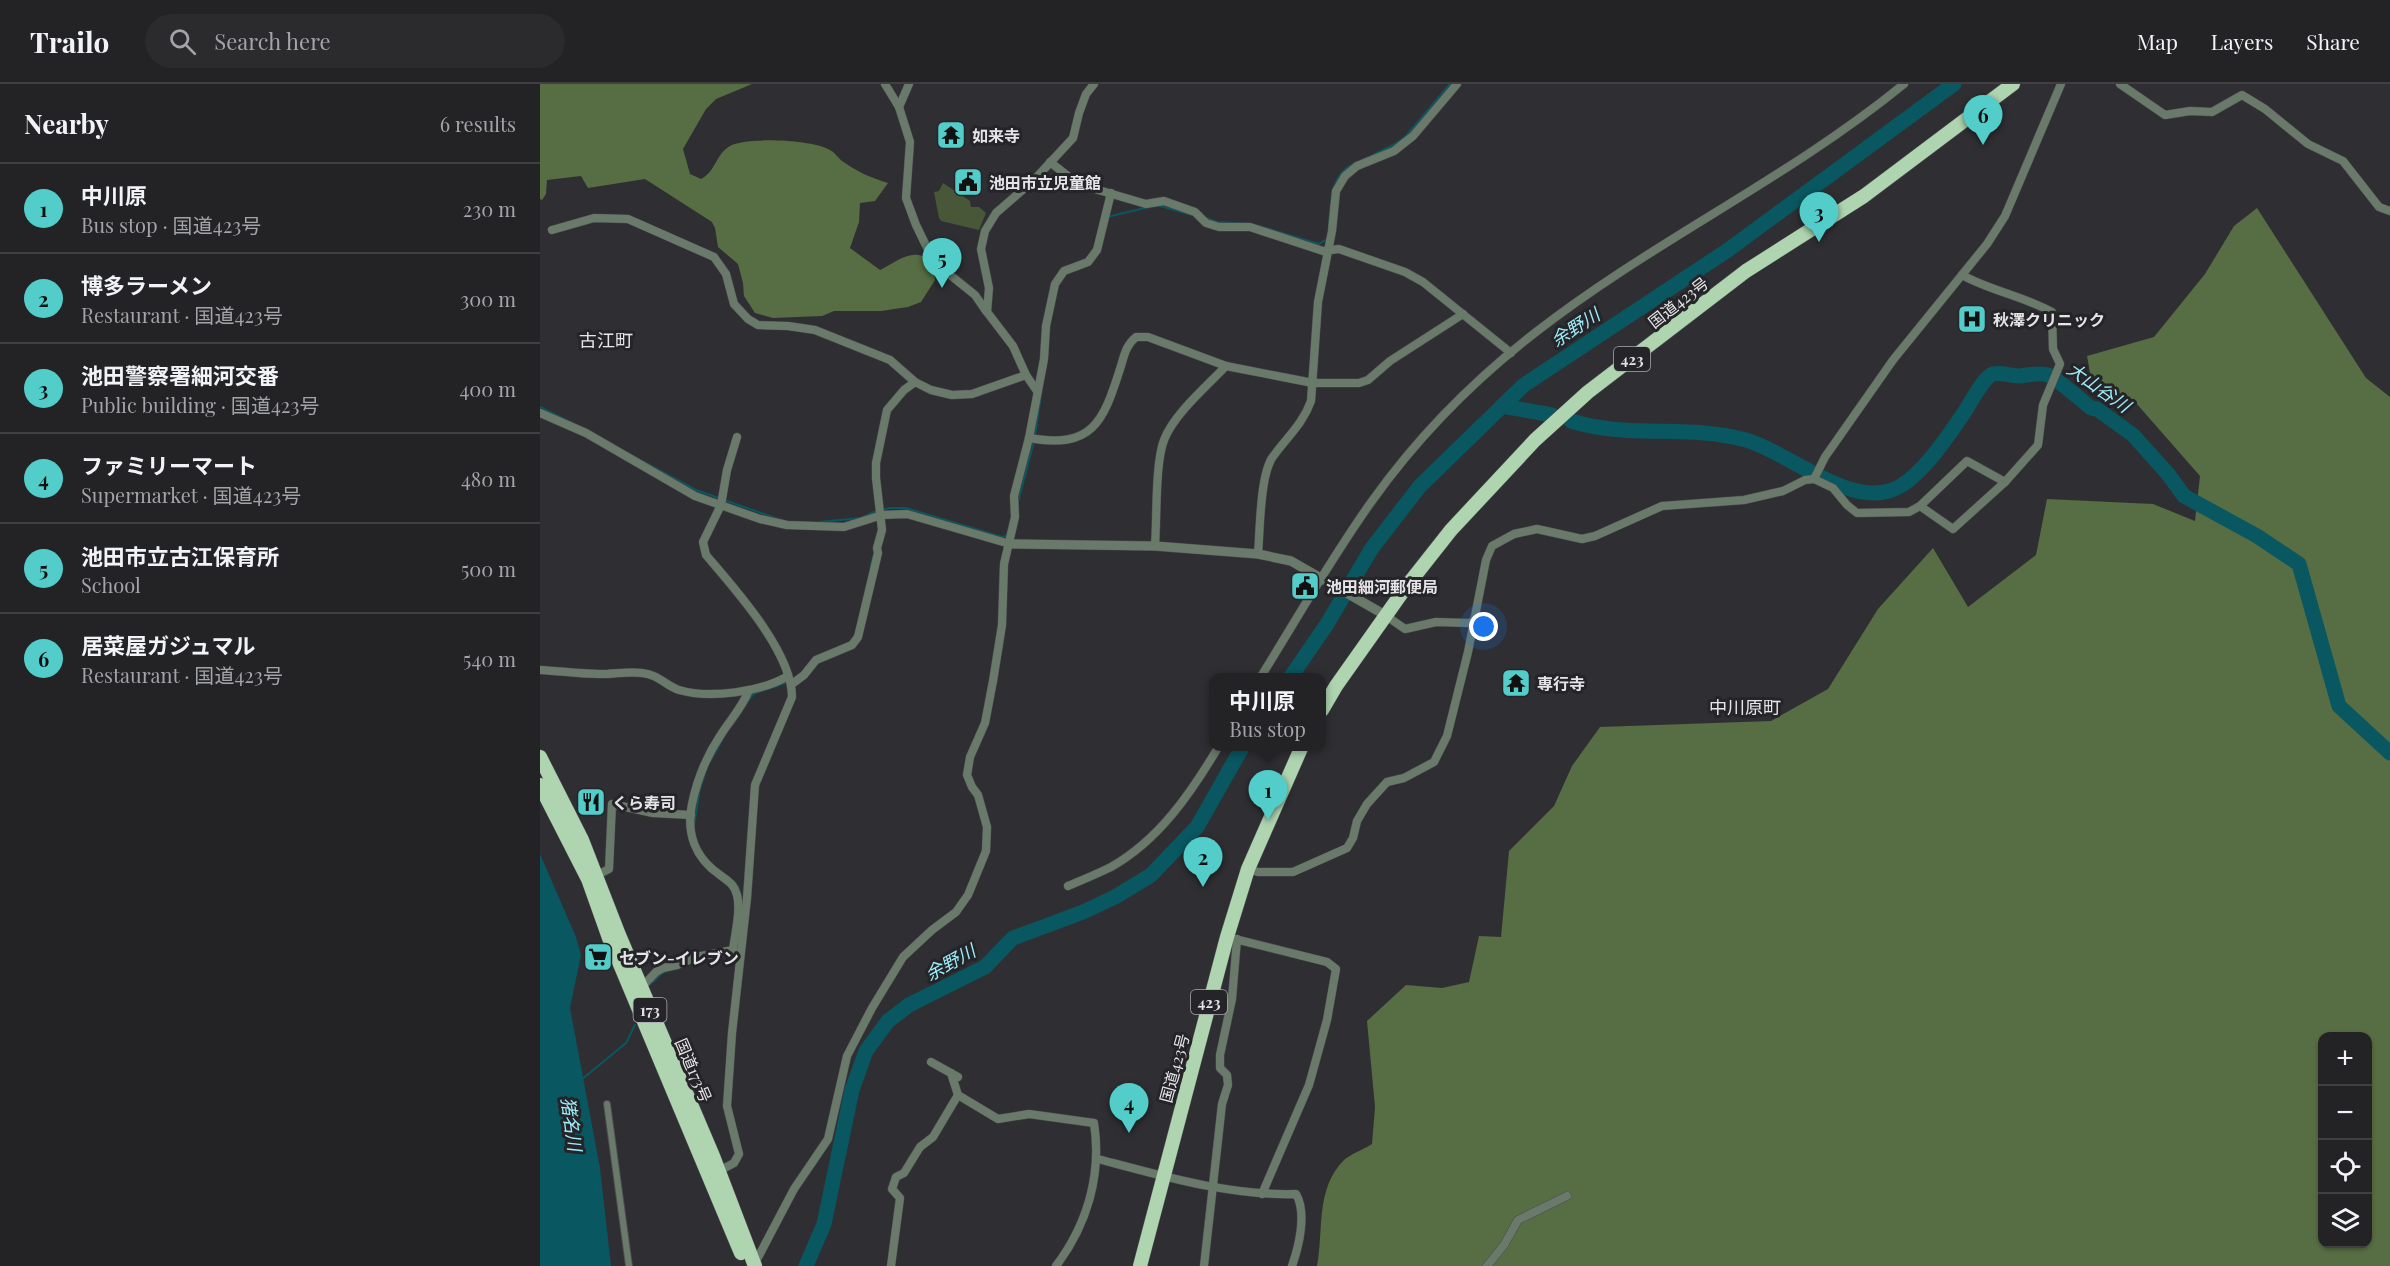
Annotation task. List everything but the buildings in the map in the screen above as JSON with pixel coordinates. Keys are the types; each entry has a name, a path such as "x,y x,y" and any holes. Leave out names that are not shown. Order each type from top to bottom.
{"highway":[{"name":"国道423号","path":"1326,703 1379,611 1485,492 1535,440 1588,392 1746,271 1864,196 2013,84"},
{"name":"国道423号","path":"1140,1266 1162,1176 1232,938 1248,869 1300,751"},
{"name":"国道173号","path":"540,757 582,840 609,938 752,1266"},
{"name":"国道173号","path":"540,785 592,877 641,988 713,1174"}],"street":[{"path":"885,84 899,107 910,142 906,198 934,262 975,295 1014,346 1026,375 1037,391"},
{"path":"899,107 909,84"},
{"path":"987,312 989,288 981,249 985,231 996,213 1073,138 1078,113 1086,94 1094,84"},
{"path":"1086,94 1091,93 1102,84"},
{"path":"1258,554 1265,478 1271,460 1306,416 1311,401 1318,302 1329,249 1336,191 1344,176 1357,166 1394,151 1413,136 1456,84"},
{"path":"1263,673 1372,502 1407,456 1459,400 1511,353 1588,293 1862,118 1900,84"},
{"path":"1814,479 1825,457 1893,360 1987,244 2005,216 2061,84"},
{"path":"2120,84 2165,115 2190,111 2212,112 2242,94 2265,109 2308,144 2343,161 2379,207 2390,211"},
{"path":"1050,162 1078,184 1146,204 1164,201 1195,212 1206,223 1219,226 1250,227 1323,251 1339,249 1406,272 1423,282 1511,353"},
{"path":"752,1266 794,1189 828,1139 847,1056 872,1008 903,957 932,930 956,912 968,895 986,851 987,827 978,795 968,775 970,757 985,723 993,681 1002,625 1004,564 1016,517 1014,496 1029,438 1044,359 1046,326 1055,285 1064,271 1088,262 1097,250 1110,193"},
{"path":"552,230 594,219 628,219 714,257 726,274 734,304 748,319 758,325 815,330 890,360 915,382 931,390 952,395 972,394 1026,375"},
{"path":"1920,506 1953,530 2005,482 2038,444 2043,405 2060,363 2054,349 2052,312 2034,302 1983,286 1962,275"},
{"path":"1029,438 1054,442 1075,439 1089,429 1109,402 1128,344 1136,337 1148,337 1226,366 1313,383 1359,384 1463,314"},
{"path":"1155,546 1160,461 1164,440 1178,418 1226,366"},
{"path":"792,684 804,675 816,660 852,645 858,637 882,530 876,471 887,410 904,390 915,382"},
{"path":"540,413 586,433 695,496 760,519 787,525 844,527 882,516 907,514 1010,544 1155,546 1258,554 1291,561 1379,611 1405,629 1436,622 1469,623 1475,620"},
{"path":"713,1174 734,1163 740,1154 727,1106 732,1033 747,898 754,785 792,698 792,684 767,632 706,555 703,542 721,505 727,470 737,437"},
{"path":"1248,869 1258,872 1293,872 1347,848 1353,838 1357,821 1367,804 1387,782 1404,778 1434,762 1447,736 1475,620 1486,560 1492,546 1514,534 1537,529 1582,539 1615,529 1628,520 1662,506 1744,500 1783,491 1805,480 1814,479 1833,488 1857,513 1909,512 1920,506 1967,461 2005,482"},
{"path":"540,670 600,674 642,673 656,676 676,690 695,694 749,690 772,685 788,676"},
{"path":"641,988 663,968 696,957 733,950 738,897 732,883 707,865 695,848 690,833 691,815 696,785 707,758 719,737 743,705 749,690"},
{"path":"1068,886 1111,867 1135,851 1166,824 1216,751"},
{"path":"592,877 609,869 612,804 653,813 691,815"},
{"path":"738,897 747,898"},
{"path":"1204,1266 1222,1104 1227,1085 1227,1075 1220,1068 1220,1055 1232,999 1238,955 1232,938"},
{"path":"1232,938 1327,962 1335,969 1327,1020 1309,1085 1262,1194"},
{"path":"891,1266 900,1198 892,1190 896,1177 904,1173 920,1147 933,1137 958,1095 954,1075 931,1062"},
{"path":"958,1095 998,1119 1029,1114 1094,1123 1098,1160 1083,1224 1070,1248 1056,1266"},
{"path":"607,1104 629,1266"},
{"path":"1098,1160 1213,1186 1262,1194 1296,1194 1302,1205 1298,1241 1292,1266"},
{"path":"1487,1266 1504,1245 1518,1220 1567,1196"}],"green space":[{"path":"540,84 752,84 716,99 706,109 683,149 690,174 701,179 710,172 727,148 752,141 808,143 828,149 853,168 888,183 875,201 860,203 859,222 850,248 880,270 907,256 926,257 934,262 935,280 921,302 908,307 881,311 834,311 822,316 773,318 755,313 744,296 738,264 718,247 712,222 645,179 588,188 581,176 547,180 546,194 542,200 540,199"},
{"path":"943,183 970,201 971,207 979,207 986,213 979,230 941,221 934,192 939,191"},
{"path":"2257,208 2366,378 2390,397 2390,1266 1317,1266 1322,1210 1329,1184 1335,1171 1344,1160 1372,1144 1375,1107 1367,1021 1406,985 1442,988 1469,982 1479,936 1501,937 1509,851 1554,806 1572,766 1600,727 1771,721 1828,689 1878,609 1933,548 1968,607 2036,555 2047,499 2153,504 2195,521 2200,476 2136,403 2091,378 2087,356 2154,337 2205,274 2234,226"}],"water":[{"name":"猪名川","path":"540,854 576,937 581,955 570,1008 600,1168 611,1266 540,1266"}],"waterway":[{"path":"1361,161 1406,136 1450,84"},
{"name":"余野川","path":"1293,673 1327,624 1372,548 1420,486 1524,385 1728,250 1954,84"},
{"path":"1329,228 1331,200 1336,182 1340,175 1355,163"},
{"path":"1157,205 1192,215"},
{"path":"1107,217 1149,207"},
{"path":"1206,218 1217,222 1248,224"},
{"path":"1259,226 1319,244 1327,239"},
{"name":"大山谷川","path":"1571,421 1614,429 1703,433 1746,440 1835,484 1872,493 1889,491 1910,480 1930,460 1980,387 1993,374 2048,375 2091,408 2097,409 2133,435 2168,474 2184,496 2257,536 2299,564 2339,706 2390,753"},
{"path":"1035,436 1042,388"},
{"name":"大山谷川","path":"1502,406 1552,415"},
{"path":"540,407 578,426"},
{"path":"1018,502 1034,441"},
{"path":"627,453 696,490 719,498"},
{"path":"724,500 781,520"},
{"path":"875,516 874,512 889,508 906,508 1002,537 1006,536 1008,531"},
{"path":"819,522 861,518 874,512"},
{"path":"871,565 875,550"},
{"path":"731,726 754,694 787,682"},
{"path":"711,760 726,733"},
{"name":"余野川","path":"806,1266 824,1224 852,1090 866,1051 888,1021 909,1005 985,967 1013,938 1083,912 1115,897 1151,875 1197,827 1240,751"},
{"path":"694,826 699,793 706,770"},
{"path":"726,875 737,885 741,899"},
{"path":"710,958 737,952 739,938"},
{"path":"653,982 662,973 690,963"},
{"path":"581,1080 626,1043 635,1025"}],"place":[{"name":"如来寺","path":"951,135"},
{"name":"居菜屋ガジュマル","path":"1983,145"},
{"name":"池田市立児童館","path":"968,182"},
{"name":"池田警察署細河交番","path":"1819,242"},
{"name":"池田市立古江保育所","path":"942,288"},
{"name":"秋澤クリニック","path":"1972,319"},
{"name":"池田細河郵便局","path":"1305,586"},
{"name":"専行寺","path":"1516,683"},
{"name":"くら寿司","path":"591,802"},
{"name":"中川原","path":"1268,820"},
{"name":"博多ラーメン","path":"1203,887"},
{"name":"セブン-イレブン","path":"598,957"},
{"name":"ファミリーマート","path":"1129,1133"}],"district":[{"name":"古江町","path":"606,340"},
{"name":"中川原町","path":"1745,707"}]}
